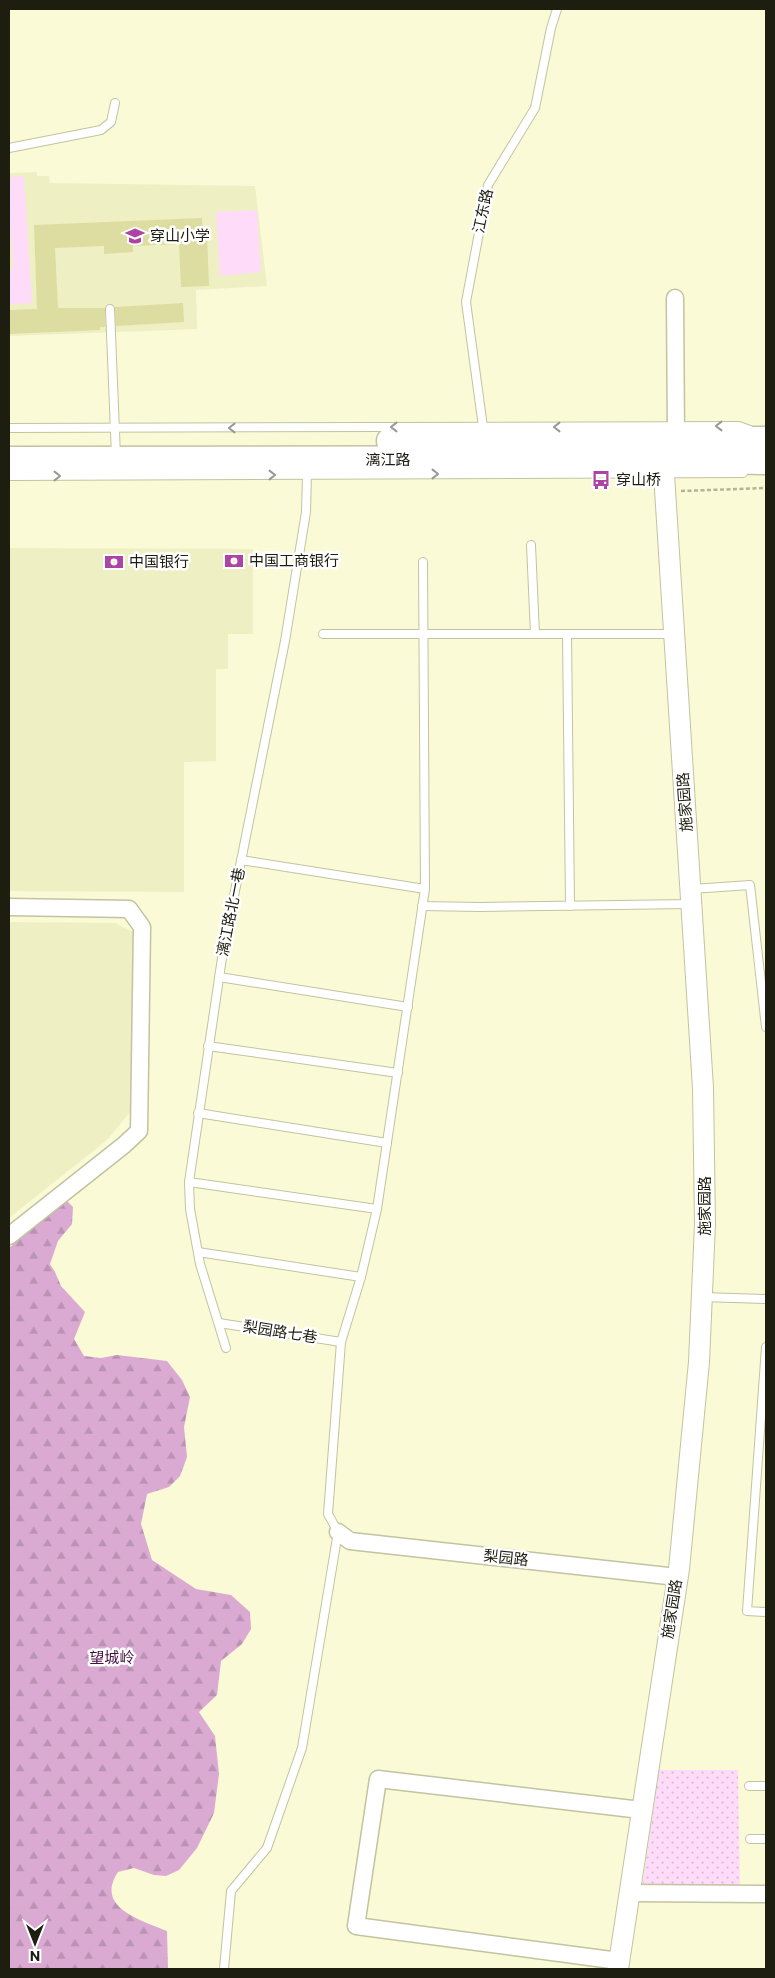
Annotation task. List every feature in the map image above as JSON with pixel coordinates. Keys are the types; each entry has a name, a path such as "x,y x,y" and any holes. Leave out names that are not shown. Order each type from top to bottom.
{"highway":[{"name":"漓江路","path":"670,458 766,440"},
{"name":"漓江路","path":"9,443 116,452 670,458 766,461"},
{"name":"漓江路","path":"9,460 116,452"}],"street":[{"path":"670,458 675,298"},
{"name":"施家园路","path":"618,1965 677,1577 698,1371 705,1224 703,1088 674,634 670,458"},
{"path":"9,907 129,909 142,926 139,1131 9,1236"},
{"name":"梨园路","path":"338,1532 350,1541 677,1577"},
{"path":"618,1965 356,1926 378,1779 641,1810"},
{"path":"629,1893 766,1894"}],"lane":[{"name":"江东路","path":"483,427 466,302 488,184 535,108 551,28 557,9"},
{"path":"9,148 101,130 112,122 115,103"},
{"path":"110,309 116,452"},
{"path":"9,428 116,452 307,475 670,458 739,426 766,436"},
{"path":"9,476 116,452 483,427 670,458 740,474 766,465"},
{"name":"漓江路北一巷","path":"226,1348 198,1252 190,1209 189,1182 219,978 285,641 306,512 307,475"},
{"path":"531,545 534,634"},
{"path":"224,1969 231,1891 266,1848 302,1748 338,1532 328,1514 341,1342 361,1277 377,1209 425,889 423,562"},
{"path":"323,634 674,634"},
{"path":"566,634 570,906"},
{"path":"241,860 425,889"},
{"path":"422,906 570,906 690,896 750,885 766,1027"},
{"path":"219,978 408,1007"},
{"path":"208,1046 398,1073"},
{"path":"198,1113 387,1143"},
{"path":"189,1182 377,1209"},
{"path":"198,1252 361,1277"},
{"path":"702,1297 766,1299"},
{"name":"梨园路七巷","path":"219,1323 341,1342"},
{"path":"766,1347 747,1611 766,1612"},
{"path":"749,1786 766,1786"},
{"path":"750,1839 766,1839"}],"path":[{"path":"670,458 766,488"}],"shaded area":[{"name":"穿山小学","path":"37,172 37,176 49,176 50,183 255,186 267,286 196,290 197,329 9,336 9,173"},
{"path":"24,176 32,303 9,304 9,275 13,265 9,177"},
{"path":"257,210 261,272 220,276 216,212"},
{"path":"9,548 253,549 253,634 228,634 228,669 216,669 216,761 184,762 184,892 9,891"},
{"path":"9,922 115,923 133,932 134,1107 107,1140 9,1218"},
{"path":"659,1770 738,1770 740,1887 642,1888"}],"green space":[{"name":"望城岭","path":"66,1200 73,1207 72,1224 58,1241 50,1264 61,1286 85,1312 74,1339 84,1356 101,1358 117,1355 167,1361 182,1380 190,1397 184,1427 187,1457 180,1476 169,1487 147,1494 141,1524 152,1560 196,1589 231,1595 250,1612 251,1629 242,1644 221,1661 217,1695 199,1712 215,1736 219,1774 214,1813 197,1848 179,1870 166,1876 154,1875 134,1868 118,1872 112,1884 112,1895 116,1904 124,1911 167,1931 168,1969 9,1969 9,1248"}],"building":[{"path":"202,218 203,236 207,236 209,286 181,287 179,244 133,246 133,252 104,254 104,246 55,248 58,308 105,308 105,327 100,327 100,330 9,334 9,310 37,309 34,225"},
{"path":"183,303 184,322 116,326 115,307"}],"place":[{"name":"穿山小学","path":"135,236"},
{"name":"穿山桥","path":"601,480"},
{"name":"中国工商银行","path":"234,561"},
{"name":"中国银行","path":"114,562"}]}
